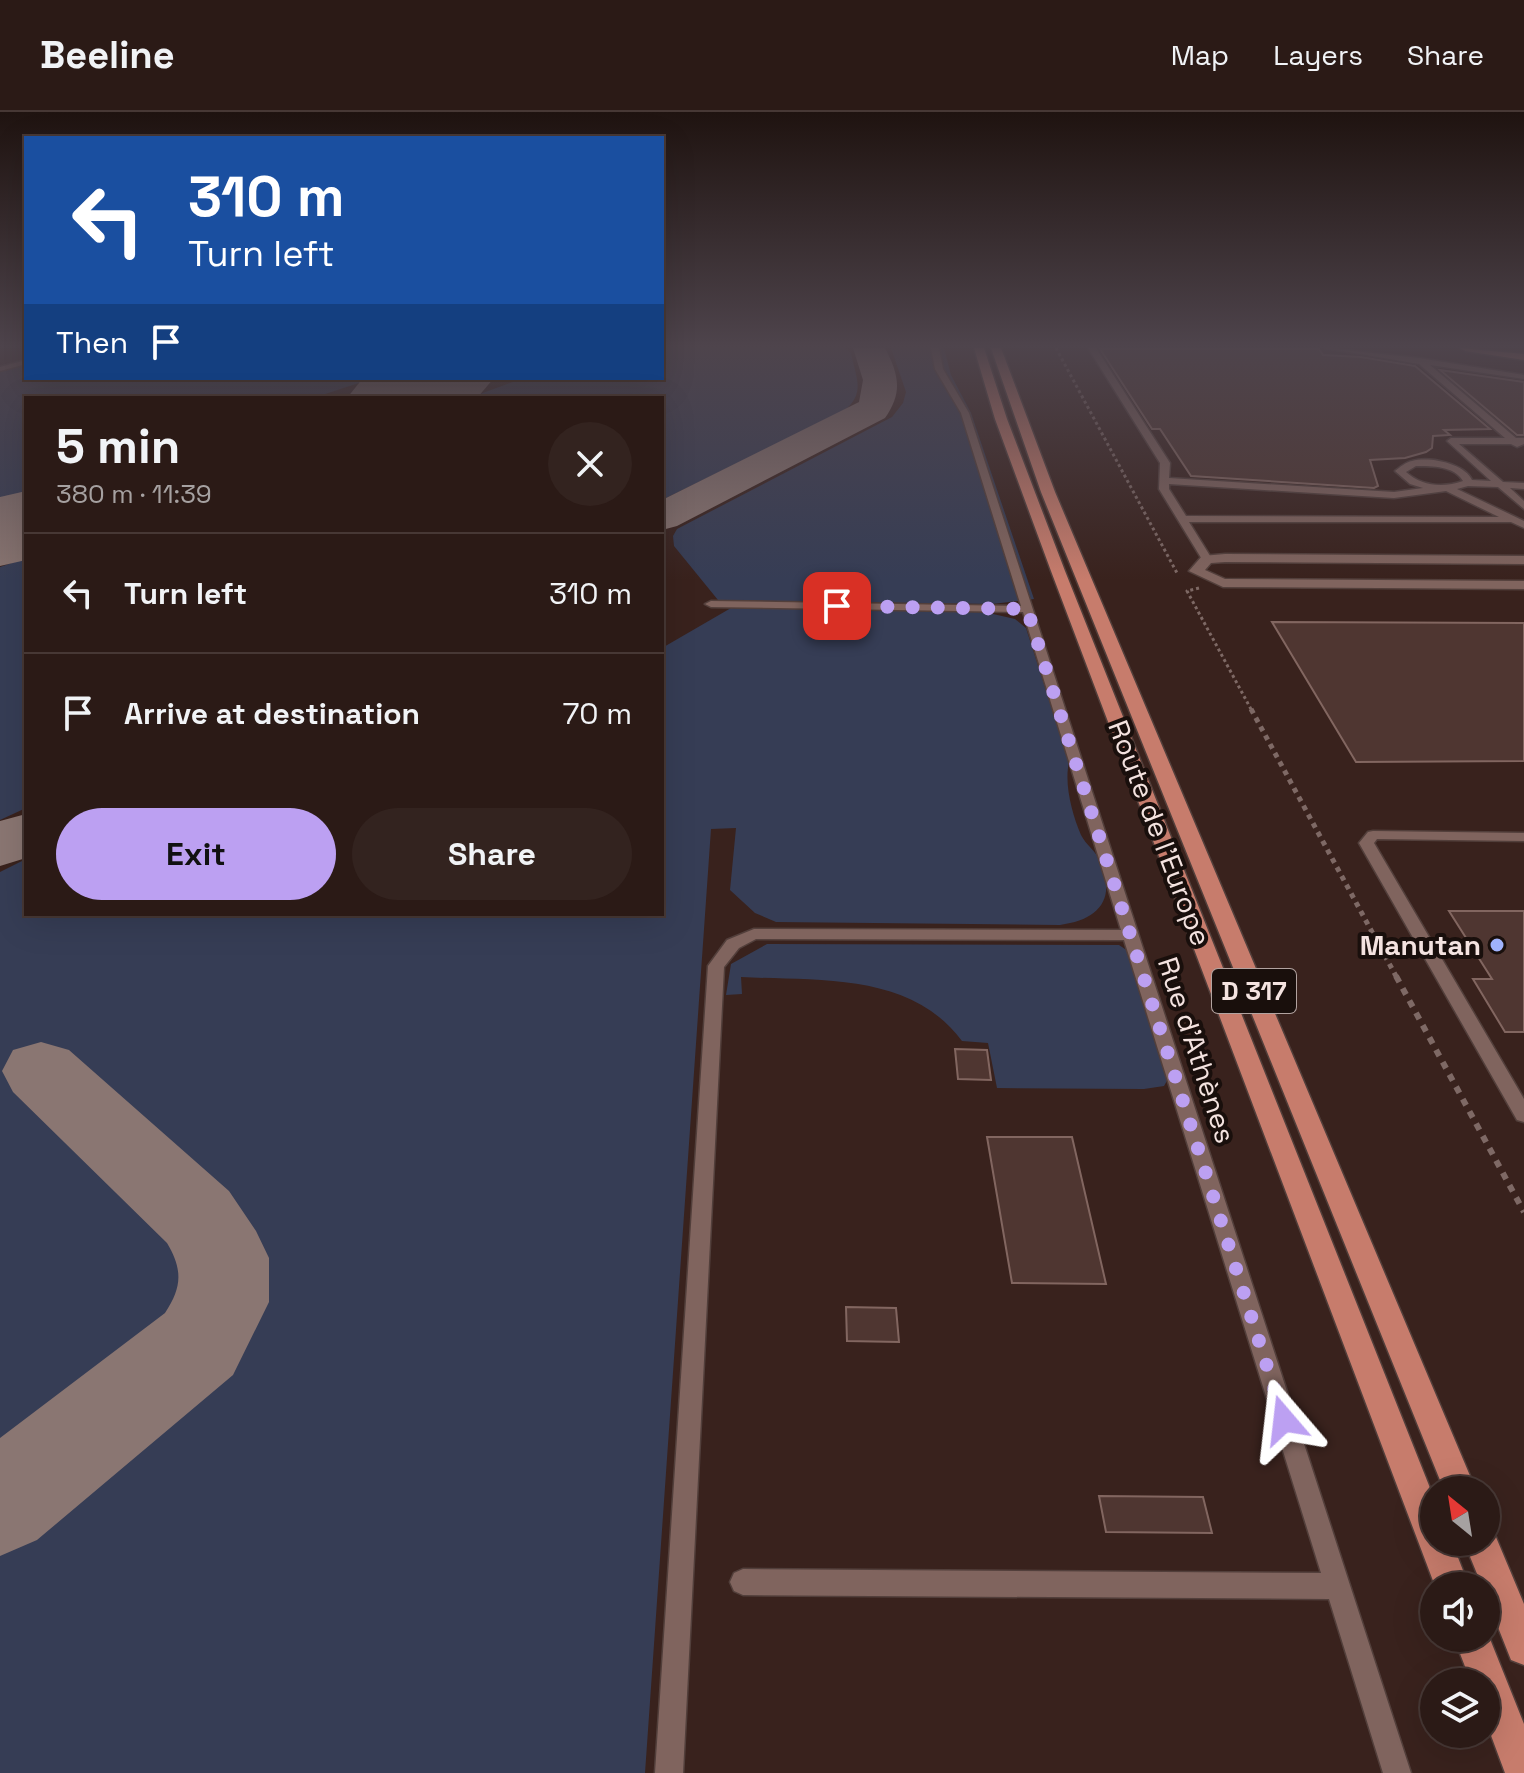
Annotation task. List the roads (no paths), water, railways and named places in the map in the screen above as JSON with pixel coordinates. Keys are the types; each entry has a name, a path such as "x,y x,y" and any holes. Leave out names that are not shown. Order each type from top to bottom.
{"main road":[{"name":"Route de l'Europe","path":"1004,426 1420,1505"},
{"name":"Route de l'Europe","path":"1031,426 1048,492 1454,1476"},
{"path":"1487,1556 1524,1647"},
{"path":"1477,1652 1524,1772"}],"street":[{"path":"1524,560 1207,559 1196,571 1223,583 1524,585"}],"lane":[{"name":"Rue d'Athènes","path":"969,426 1397,1773"},
{"path":"1141,426 1165,463 1164,489 1207,559"},
{"path":"1495,426 1524,450"},
{"path":"1524,441 1451,441 1524,506"},
{"path":"1456,446 1440,459 1406,465 1400,471 1415,482 1447,488 1520,522"},
{"path":"1424,463 1456,469 1468,478 1466,484"},
{"path":"1165,481 1394,495 1466,484 1524,486"},
{"path":"1466,484 1524,513"},
{"path":"1394,495 1402,503"},
{"path":"1411,512 1420,520"},
{"path":"1181,519 1520,522"},
{"path":"711,604 1027,609"},
{"path":"1524,837 1373,835 1366,843 1524,1115"},
{"path":"669,1773 716,966 733,944 754,934 1131,935"},
{"path":"743,1582 1336,1586"}],"place":[{"name":"Manutan","path":"1497,945"}]}
